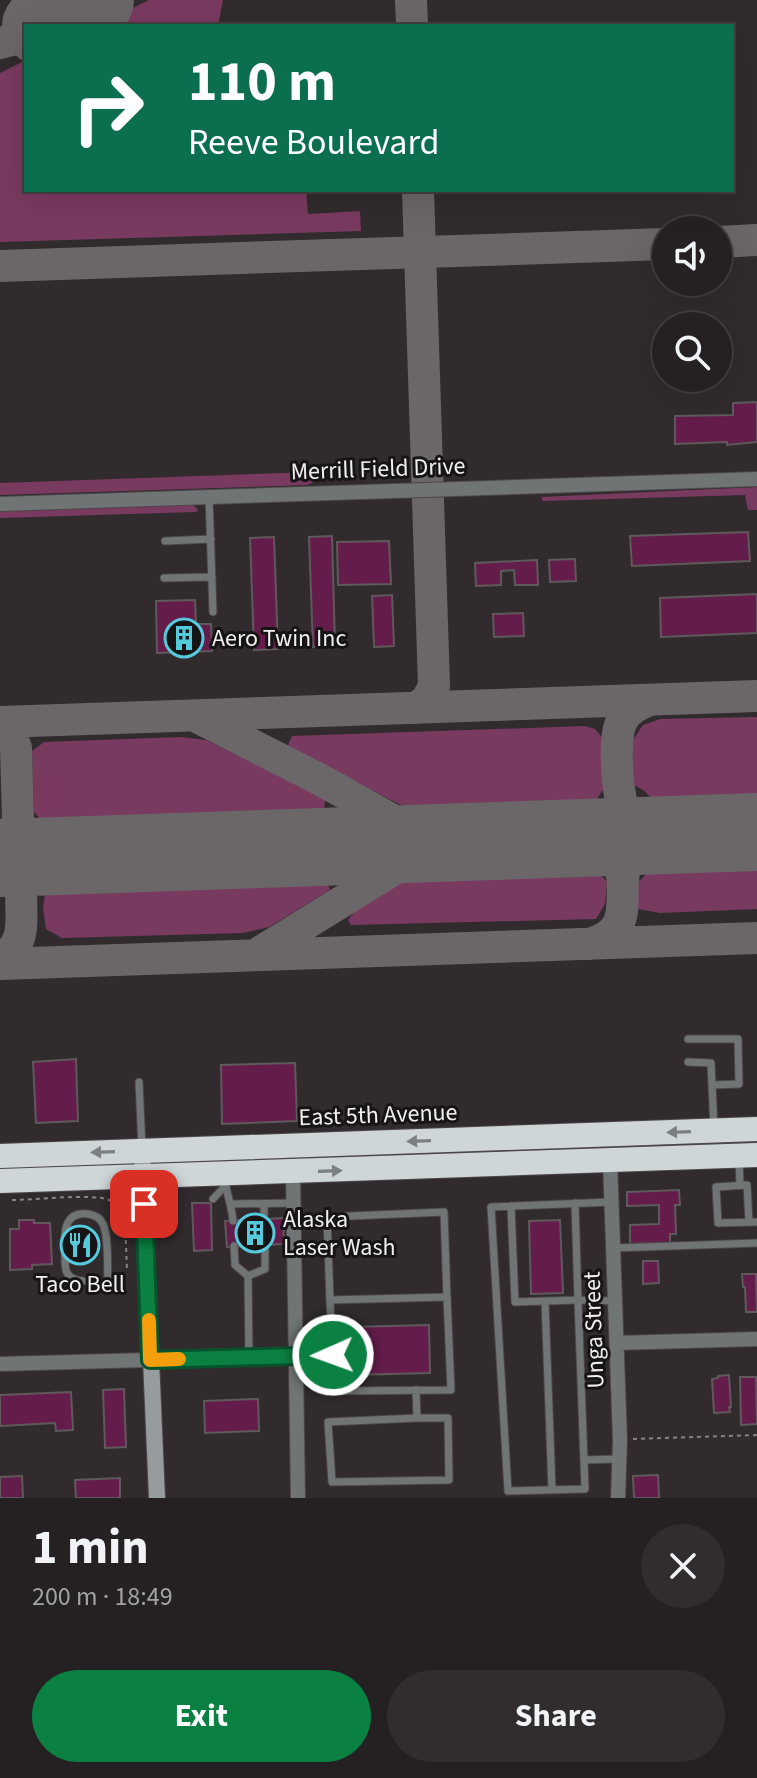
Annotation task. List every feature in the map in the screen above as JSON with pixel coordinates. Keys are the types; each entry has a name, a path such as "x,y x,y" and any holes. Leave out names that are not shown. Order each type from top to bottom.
{"highway":[{"name":"East 5th Avenue","path":"0,1156 757,1129"},
{"path":"0,1181 143,1176 225,1180 293,1172 748,1156"}],"street":[{"name":"Merrill Field Drive","path":"0,504 757,479"},
{"path":"142,1151 157,1498"},
{"name":"Unga Street","path":"610,1161 620,1440 618,1498"},
{"path":"293,1172 298,1498"},
{"path":"617,1343 757,1339"},
{"path":"0,1364 295,1356"}],"lane":[{"path":"209,497 213,612"},
{"path":"165,541 211,539"},
{"path":"164,578 212,577"},
{"path":"688,1039 738,1039 739,1084 712,1085"},
{"path":"688,1062 711,1063 714,1130"},
{"path":"139,1082 142,1151"},
{"path":"740,1185 748,1156"},
{"path":"213,1199 225,1180"},
{"path":"225,1180 233,1221"},
{"path":"747,1185 753,1222 718,1223 716,1187 747,1185"},
{"path":"575,1203 585,1489 508,1491 491,1207 575,1203 612,1202"},
{"path":"232,1204 294,1203"},
{"path":"264,1204 264,1219"},
{"path":"511,1206 515,1302"},
{"path":"444,1212 447,1297 451,1390 334,1391 327,1217 444,1212"},
{"path":"83,1281 75,1280 66,1270 64,1230 73,1216 83,1213 92,1214 103,1224 108,1280"},
{"path":"614,1248 757,1243"},
{"path":"248,1276 265,1269 265,1245"},
{"path":"234,1246 235,1265 248,1276 249,1357"},
{"path":"330,1300 447,1297"},
{"path":"497,1303 615,1301"},
{"path":"545,1302 552,1490"},
{"path":"295,1356 333,1355"},
{"path":"416,1390 417,1418"},
{"path":"417,1418 448,1418 449,1480 332,1482 328,1422 417,1418"},
{"path":"584,1460 619,1459"}],"path":[{"path":"620,1440 757,1435"}],"shaded area":[{"path":"149,0 223,0 218,24 100,24"},
{"path":"24,61 24,192 306,192 308,214 360,211 361,231 0,242 0,73"},
{"path":"314,472 314,482 307,485 0,495 0,483"},
{"path":"757,487 757,510 748,510 745,495 543,501 541,497"},
{"path":"193,505 198,510 196,512 0,518 0,511"},
{"path":"757,717 757,798 653,799 632,784 630,744 643,725 660,719"},
{"path":"585,726 595,729 604,740 605,787 594,803 409,809 288,745 292,736"},
{"path":"181,737 206,740 325,798 324,812 44,823 34,812 32,751 44,742"},
{"path":"757,865 757,909 660,913 638,909 637,883 653,868"},
{"path":"594,870 607,881 605,904 596,919 351,925 348,920 370,900 418,875"},
{"path":"327,882 330,890 269,927 243,933 62,938 46,929 43,908 45,894 54,888"}],"building":[{"path":"757,402 757,442 675,444 675,416 733,415 733,403"},
{"path":"748,532 750,561 632,566 630,536"},
{"path":"332,536 335,646 313,647 309,537"},
{"path":"274,537 278,649 254,650 250,538"},
{"path":"389,541 391,584 338,585 337,542"},
{"path":"575,559 576,581 550,582 549,560"},
{"path":"537,560 538,585 515,585 514,570 501,571 501,585 476,586 475,563"},
{"path":"757,594 757,633 661,637 660,598"},
{"path":"392,595 394,646 374,647 372,596"},
{"name":"Aero Twin Inc","path":"195,600 196,624 211,624 212,651 157,653 156,601"},
{"path":"523,613 524,636 494,637 493,614"},
{"path":"76,1059 78,1121 36,1123 33,1062"},
{"path":"295,1063 297,1121 222,1124 221,1065"},
{"path":"679,1190 680,1205 675,1205 676,1234 670,1234 670,1243 630,1244 630,1225 659,1224 659,1205 627,1206 627,1192"},
{"path":"192,1203 211,1203 212,1250 194,1251"},
{"name":"Alaska Laser Wash","path":"283,1218 284,1244 227,1247 225,1221"},
{"path":"19,1220 50,1223 52,1264 10,1270 10,1229 19,1229"},
{"path":"560,1220 563,1293 531,1294 529,1221"},
{"name":"Taco Bell","path":"89,1230 90,1258 71,1259 70,1231"},
{"path":"643,1261 658,1261 659,1283 643,1284"},
{"path":"742,1274 756,1274 757,1312 746,1312"},
{"path":"429,1325 430,1373 350,1375 349,1327"},
{"path":"729,1375 730,1412 714,1413 712,1379"},
{"path":"740,1377 756,1377 757,1424 741,1425"},
{"path":"124,1389 126,1447 105,1448 103,1390"},
{"path":"71,1392 73,1430 56,1431 55,1423 0,1426 0,1395"},
{"path":"258,1399 259,1431 205,1433 204,1401"},
{"path":"658,1475 659,1498 634,1498 633,1476"},
{"path":"22,1476 23,1498 0,1498 0,1477"},
{"path":"120,1478 120,1498 76,1498 75,1480"}],"taxiway":[{"path":"411,0 412,24"},
{"path":"0,43 12,40"},
{"path":"416,708 427,700 434,686 418,192"},
{"path":"732,241 757,240"},
{"path":"0,266 652,244"},
{"path":"0,722 757,696"},
{"path":"650,700 633,708 621,723 617,742 617,771 627,817 642,829 660,836"},
{"path":"199,718 416,833 456,842"},
{"path":"0,726 11,735 16,748 18,819 22,832 38,848 64,856"},
{"path":"0,850 14,833 18,819"},
{"path":"589,944 609,935 619,923 627,860 639,847 660,836"},
{"path":"576,838 605,848 615,859 622,875"},
{"path":"257,954 419,854 456,842"},
{"path":"0,960 12,950 19,938 22,889 26,878 34,868 64,856"},
{"path":"0,964 757,938"}],"runway":[{"path":"45,24 95,0"},
{"path":"0,858 757,832"}],"slow traffic":[{"path":"149,1320 150,1360 179,1359"}],"place":[{"name":"Aero Twin Inc","path":"184,638"},
{"name":"Alaska Laser Wash","path":"255,1233"},
{"name":"Taco Bell","path":"80,1245"}],"route":[{"path":"144,1204 150,1360 333,1355"}]}
